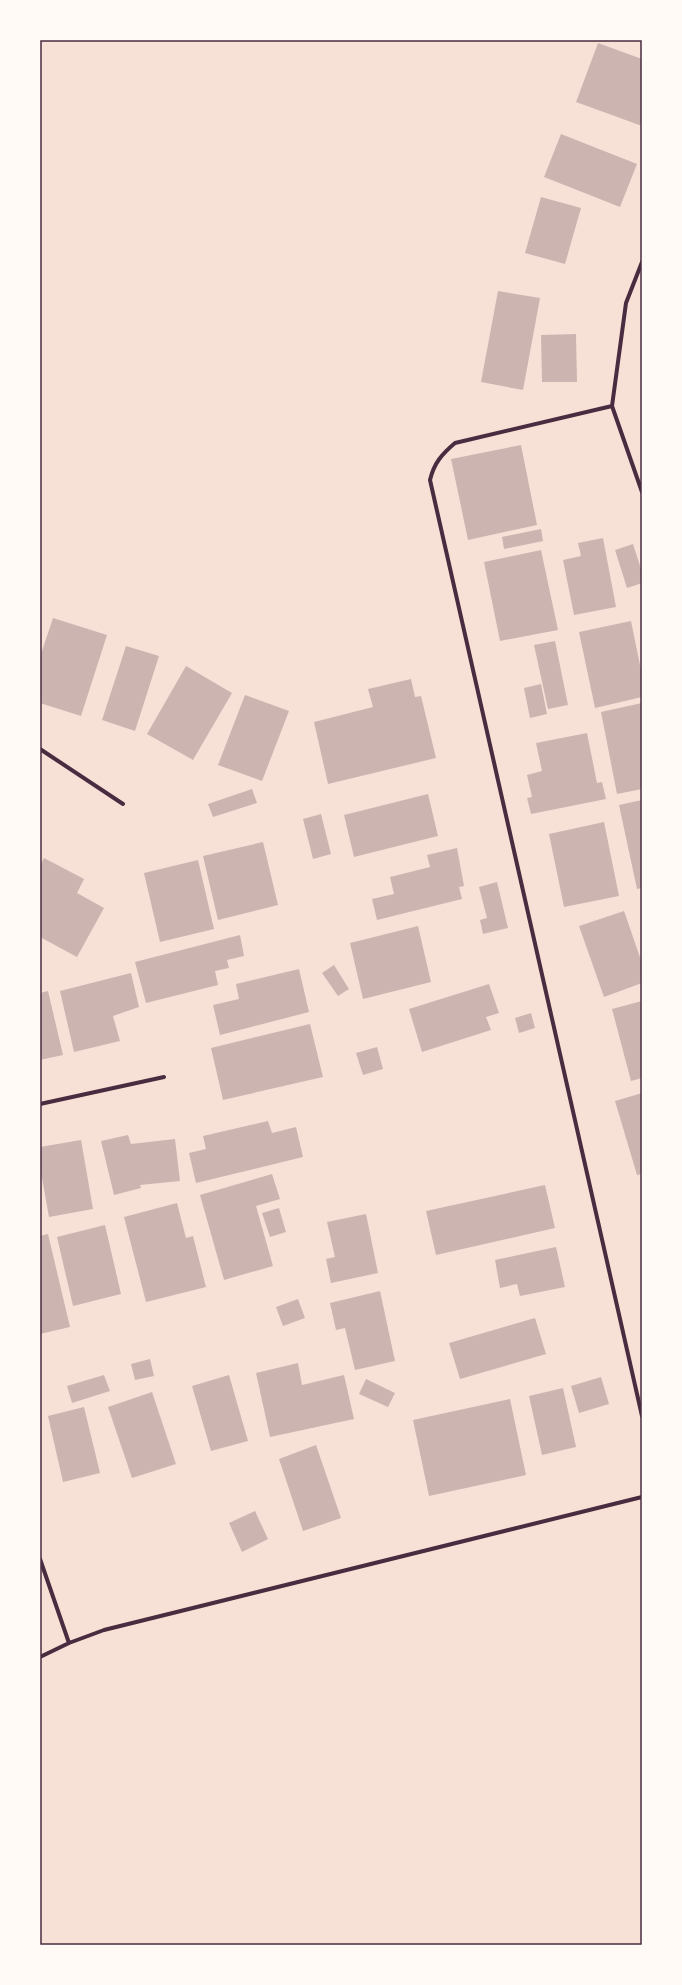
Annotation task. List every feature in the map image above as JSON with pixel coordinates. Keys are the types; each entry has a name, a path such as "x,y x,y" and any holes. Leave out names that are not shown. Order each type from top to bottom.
{"street":[{"path":"642,262 626,303 612,406 642,492"},
{"path":"612,406 455,443 440,455 432,468 430,480 642,1416"},
{"path":"40,749 123,804"},
{"path":"40,1104 164,1077"},
{"path":"40,1657 69,1643 104,1630 642,1497"},
{"path":"40,1559 69,1643"}],"building":[{"path":"598,43 642,59 642,126 576,102"},
{"path":"561,134 637,164 620,207 544,177"},
{"path":"541,197 581,208 565,264 525,253"},
{"path":"498,291 540,298 523,390 481,382"},
{"path":"576,334 577,382 542,382 541,335"},
{"path":"521,445 537,525 468,540 451,459"},
{"path":"541,529 543,541 504,549 502,537"},
{"path":"603,538 616,607 574,615 563,560 581,556 578,543"},
{"path":"633,544 642,572 642,583 627,588 615,550"},
{"path":"541,550 558,630 500,641 484,562"},
{"path":"53,618 107,635 81,716 40,703 40,657"},
{"path":"631,621 642,675 642,697 595,708 579,632"},
{"path":"555,641 568,705 548,709 534,645"},
{"path":"126,646 159,656 135,731 102,720"},
{"path":"186,666 232,693 193,760 147,734"},
{"path":"411,679 415,697 421,696 436,758 328,784 314,722 373,707 368,689"},
{"path":"541,684 547,714 530,718 524,688"},
{"path":"245,695 289,711 262,781 218,765"},
{"path":"642,703 642,789 617,794 601,712"},
{"path":"587,733 597,783 602,782 606,799 531,814 527,798 532,797 527,775 542,771 536,743"},
{"path":"252,789 257,803 213,817 208,804"},
{"path":"428,794 438,836 354,857 344,815"},
{"path":"642,800 642,888 637,889 619,805"},
{"path":"321,814 331,854 313,859 303,819"},
{"path":"604,822 619,896 564,907 549,834"},
{"path":"263,842 278,905 218,920 203,856"},
{"path":"457,848 464,886 459,887 462,899 377,920 372,899 394,894 390,877 430,867 427,855"},
{"path":"44,858 84,879 77,893 104,908 77,957 40,937 40,866"},
{"path":"198,860 214,929 160,942 144,873"},
{"path":"497,882 508,928 483,934 480,920 487,918 479,887"},
{"path":"624,911 642,963 642,983 604,997 579,926"},
{"path":"418,926 431,982 363,999 350,943"},
{"path":"240,935 244,956 227,960 229,968 215,971 218,985 146,1003 135,962"},
{"path":"334,965 349,989 338,996 322,973"},
{"path":"299,969 309,1012 220,1035 213,1005 239,999 236,984"},
{"path":"131,973 139,1007 113,1016 120,1041 74,1052 60,991"},
{"path":"489,984 499,1013 486,1017 491,1030 422,1052 409,1009"},
{"path":"48,991 63,1055 40,1060 40,993"},
{"path":"642,1001 642,1078 631,1081 612,1009"},
{"path":"531,1013 535,1028 519,1033 515,1018"},
{"path":"310,1024 323,1077 223,1100 211,1048"},
{"path":"377,1047 383,1069 363,1075 356,1053"},
{"path":"642,1093 642,1174 637,1175 615,1101"},
{"path":"268,1121 272,1133 296,1127 303,1157 196,1183 189,1153 206,1149 203,1136"},
{"path":"128,1135 131,1144 175,1139 180,1181 140,1185 141,1188 114,1195 101,1141"},
{"path":"81,1140 93,1209 49,1217 40,1167 40,1147"},
{"path":"272,1174 280,1199 256,1206 273,1266 224,1280 200,1195"},
{"path":"545,1185 555,1228 436,1255 426,1211"},
{"path":"177,1203 186,1238 193,1236 206,1287 146,1302 124,1217"},
{"path":"279,1208 286,1232 270,1237 262,1213"},
{"path":"366,1214 378,1273 331,1283 326,1259 335,1257 327,1222"},
{"path":"105,1225 121,1294 73,1306 57,1237"},
{"path":"48,1234 70,1327 40,1334 40,1236"},
{"path":"556,1247 565,1287 520,1296 517,1284 500,1288 495,1260"},
{"path":"380,1291 395,1361 355,1370 345,1328 336,1330 330,1303"},
{"path":"298,1299 305,1318 283,1326 276,1307"},
{"path":"535,1318 546,1354 460,1379 449,1343"},
{"path":"150,1359 154,1376 135,1380 131,1364"},
{"path":"298,1363 302,1385 344,1375 354,1419 270,1437 256,1373"},
{"path":"104,1375 110,1391 72,1403 67,1386"},
{"path":"229,1375 248,1441 211,1451 192,1386"},
{"path":"601,1377 609,1404 579,1413 571,1386"},
{"path":"366,1379 395,1393 388,1407 359,1394"},
{"path":"563,1388 576,1447 542,1455 529,1396"},
{"path":"152,1392 176,1464 132,1478 108,1407"},
{"path":"510,1399 526,1475 429,1496 413,1420"},
{"path":"84,1407 100,1473 63,1482 48,1416"},
{"path":"316,1445 341,1518 303,1531 279,1459"},
{"path":"255,1511 268,1539 242,1552 229,1523"}]}
